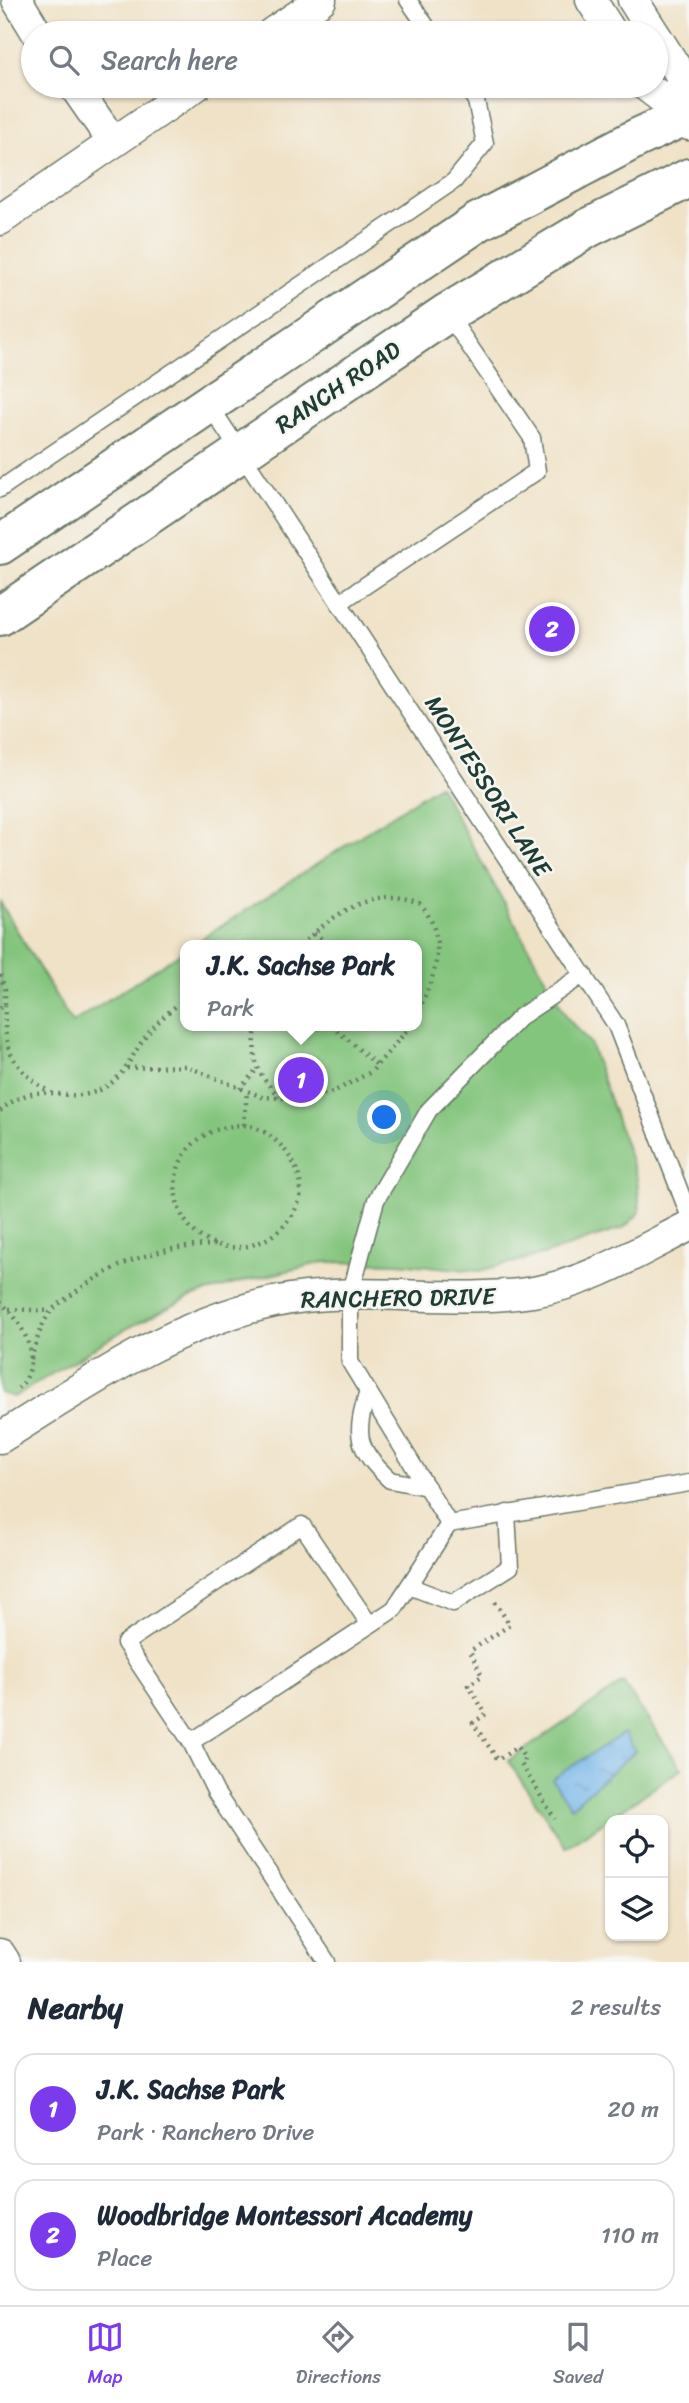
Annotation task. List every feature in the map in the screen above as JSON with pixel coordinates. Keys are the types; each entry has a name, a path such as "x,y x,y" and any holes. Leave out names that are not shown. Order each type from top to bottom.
{"main road":[{"path":"0,545 478,222 687,118"},
{"name":"RANCH ROAD","path":"0,616 447,313 587,228 689,178"}],"street":[{"path":"17,0 30,21"},
{"path":"591,0 604,21"},
{"path":"633,0 646,21"},
{"path":"288,21 314,2"},
{"path":"668,55 680,74 687,118"},
{"path":"82,98 113,142"},
{"path":"0,220 178,98"},
{"path":"661,98 687,118"},
{"name":"RANCHERO DRIVE","path":"0,1438 135,1355 232,1313 276,1301 350,1295 489,1297 537,1292 611,1265 689,1226"},
{"path":"0,1954 5,1962"}],"lane":[{"path":"408,0 422,21"},
{"path":"0,489 454,181 485,143 474,98"},
{"path":"340,603 537,471 532,438 447,313"},
{"name":"MONTESSORI LANE","path":"208,403 616,1025 689,1215"},
{"path":"449,1524 351,1362 350,1295 376,1200 429,1110 520,1017 584,974"},
{"path":"368,1391 358,1424 359,1439 390,1480 427,1487"},
{"path":"191,1742 394,1609 449,1524 689,1483"},
{"path":"409,1586 453,1603 510,1567 507,1513"},
{"path":"327,1962 216,1793 191,1742 125,1643 302,1525 370,1625"}],"path":[{"path":"306,940 339,914 375,898 393,897 419,904 435,930 438,962 422,1003"},
{"path":"314,933 323,940"},
{"path":"0,975 5,1037 17,1067 48,1091"},
{"path":"0,1111 21,1096 48,1091 80,1095 92,1092 123,1074 156,1024 180,1004"},
{"path":"256,1031 254,1059 257,1069 279,1098"},
{"path":"338,1031 377,1065"},
{"path":"127,1068 186,1066 247,1092 279,1098 303,1098 333,1092 370,1072 407,1031"},
{"path":"240,1089 257,1069"},
{"path":"244,1125 247,1092"},
{"path":"9,1395 26,1381 31,1359 50,1311 118,1264 173,1248 217,1245 244,1247 256,1244 280,1229 298,1203 300,1192 294,1168 281,1144 263,1129 244,1125 209,1131 195,1140 179,1163 177,1198 182,1217 204,1238 217,1245"},
{"path":"0,1303 8,1308 50,1311"},
{"path":"8,1308 26,1340 31,1359"},
{"path":"484,1583 510,1625 470,1651 482,1676 468,1685 486,1714 473,1723 498,1760 517,1747 525,1758 521,1764 555,1819"}],"green space":[{"path":"439,785 568,1019 590,1043 637,1178 640,1212 624,1228 546,1254 479,1271 398,1263 324,1262 245,1281 190,1297 124,1330 14,1397 0,1393 0,902 72,1023 180,953 180,1031 422,1031 422,940 200,940"},
{"path":"623,1683 682,1769 614,1815 605,1815 605,1821 566,1847 508,1761"}],"water":[{"path":"624,1733 635,1751 571,1807 552,1779"}],"place":[{"name":"Woodbridge Montessori Academy","path":"552,629"},
{"name":"J.K. Sachse Park","path":"301,1080"}]}
